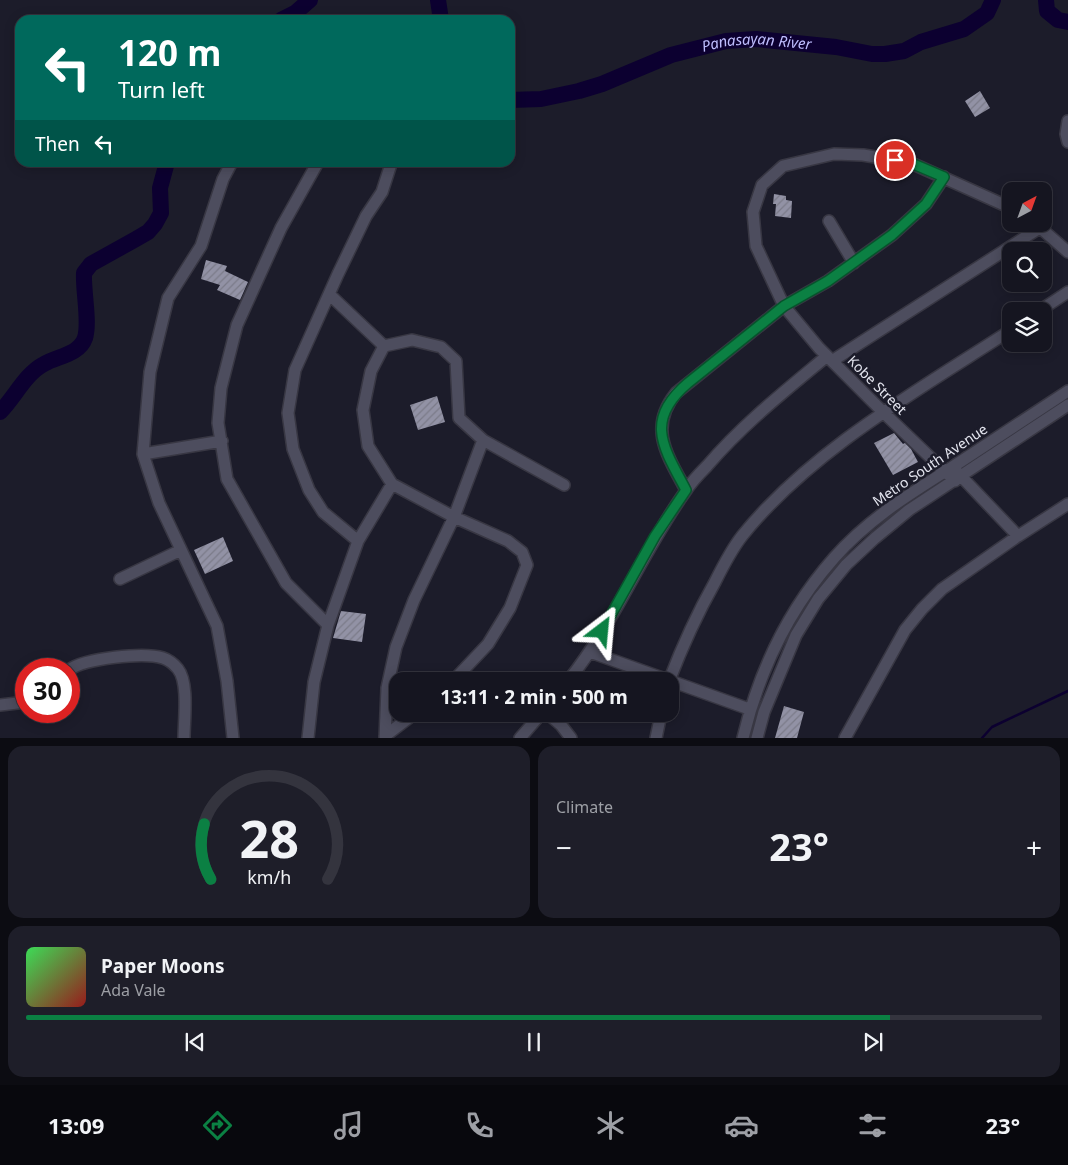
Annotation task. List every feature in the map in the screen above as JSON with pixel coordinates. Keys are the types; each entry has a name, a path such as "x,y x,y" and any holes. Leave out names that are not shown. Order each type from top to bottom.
{"street":[{"path":"1068,121 1066,134 1068,142"},
{"name":"Kobe Street","path":"1002,204 911,163 863,155 834,154 782,166 762,185 753,212 756,246 784,306 804,333 884,414 949,469 1018,536"},
{"path":"229,167 223,179 201,246 168,298 150,372 143,454 159,503 217,626 228,681 233,738"},
{"path":"315,167 281,228 237,325 221,388 218,422 227,479 286,583 328,624"},
{"path":"358,541 323,512 309,490 293,449 288,413 295,370 366,216 382,192 390,167"},
{"path":"686,490 668,455 661,429 662,415 676,393 784,306 828,281 892,235 926,204 944,177"},
{"path":"830,221 854,263"},
{"path":"575,672 590,652 655,536 686,490 721,449 756,415 829,359 1027,232"},
{"path":"1046,232 1068,252"},
{"path":"1052,302 1068,292"},
{"path":"329,294 384,346"},
{"path":"673,672 696,617 728,558 763,512 808,468 884,414 1002,336"},
{"path":"462,672 488,644 510,608 527,565 522,552 508,541 454,517 392,484 368,446 363,410 370,371 384,346 412,340 441,347 456,361 459,418 483,440 564,485"},
{"name":"Metro South Avenue","path":"743,738 750,709 783,628 808,591 835,557 866,527 900,500 1068,391"},
{"name":"Metro South Avenue","path":"757,738 764,712 796,635 818,599 846,565 909,510 1068,405"},
{"path":"384,737 387,688 396,647 414,600 454,517 483,440"},
{"path":"143,454 222,441"},
{"path":"308,738 314,682 328,624 358,541 392,484"},
{"path":"845,738 905,630 922,608 942,589 1068,504"},
{"path":"120,579 182,550"},
{"path":"590,652 644,672"},
{"path":"80,664 113,657 154,657 170,661 179,670 184,684 184,738"},
{"path":"679,684 750,709"},
{"path":"0,705 15,703"},
{"path":"384,737 404,722"},
{"path":"520,738 534,722"},
{"path":"557,722 571,738"},
{"path":"656,738 659,722"}],"building":[{"path":"980,91 990,108 975,117 965,101"},
{"path":"774,194 786,196 786,200 792,201 791,218 775,216 776,204 773,204"},
{"path":"206,260 227,266 225,271 248,282 240,300 217,290 220,285 201,279"},
{"path":"437,396 445,422 418,430 410,405"},
{"path":"894,433 903,444 905,443 911,449 918,462 893,475 874,443"},
{"path":"223,537 233,561 205,574 194,550"},
{"path":"341,611 366,614 362,642 333,638"},
{"path":"784,706 804,712 797,738 775,738"}],"waterway":[{"name":"Panasayan River","path":"291,15 310,0"},
{"name":"Panasayan River","path":"438,0 440,15"},
{"name":"Panasayan River","path":"515,100 541,99 579,91 602,84 671,55 726,41 756,39 836,47 872,54 904,51 921,42 964,29 987,13 993,0"},
{"name":"Panasayan River","path":"1046,0 1047,11 1058,20 1068,22"},
{"name":"Panasayan River","path":"0,412 37,368 49,361 73,352 82,344 87,324 84,273 91,264 148,232 155,224 161,213 160,188 166,167"},
{"path":"982,738 992,727 1068,691"}],"route":[{"path":"602,631 655,536 686,490 668,455 661,429 662,415 668,403 676,393 784,306 828,281 870,252 926,204 944,177 911,163 895,160"}]}
